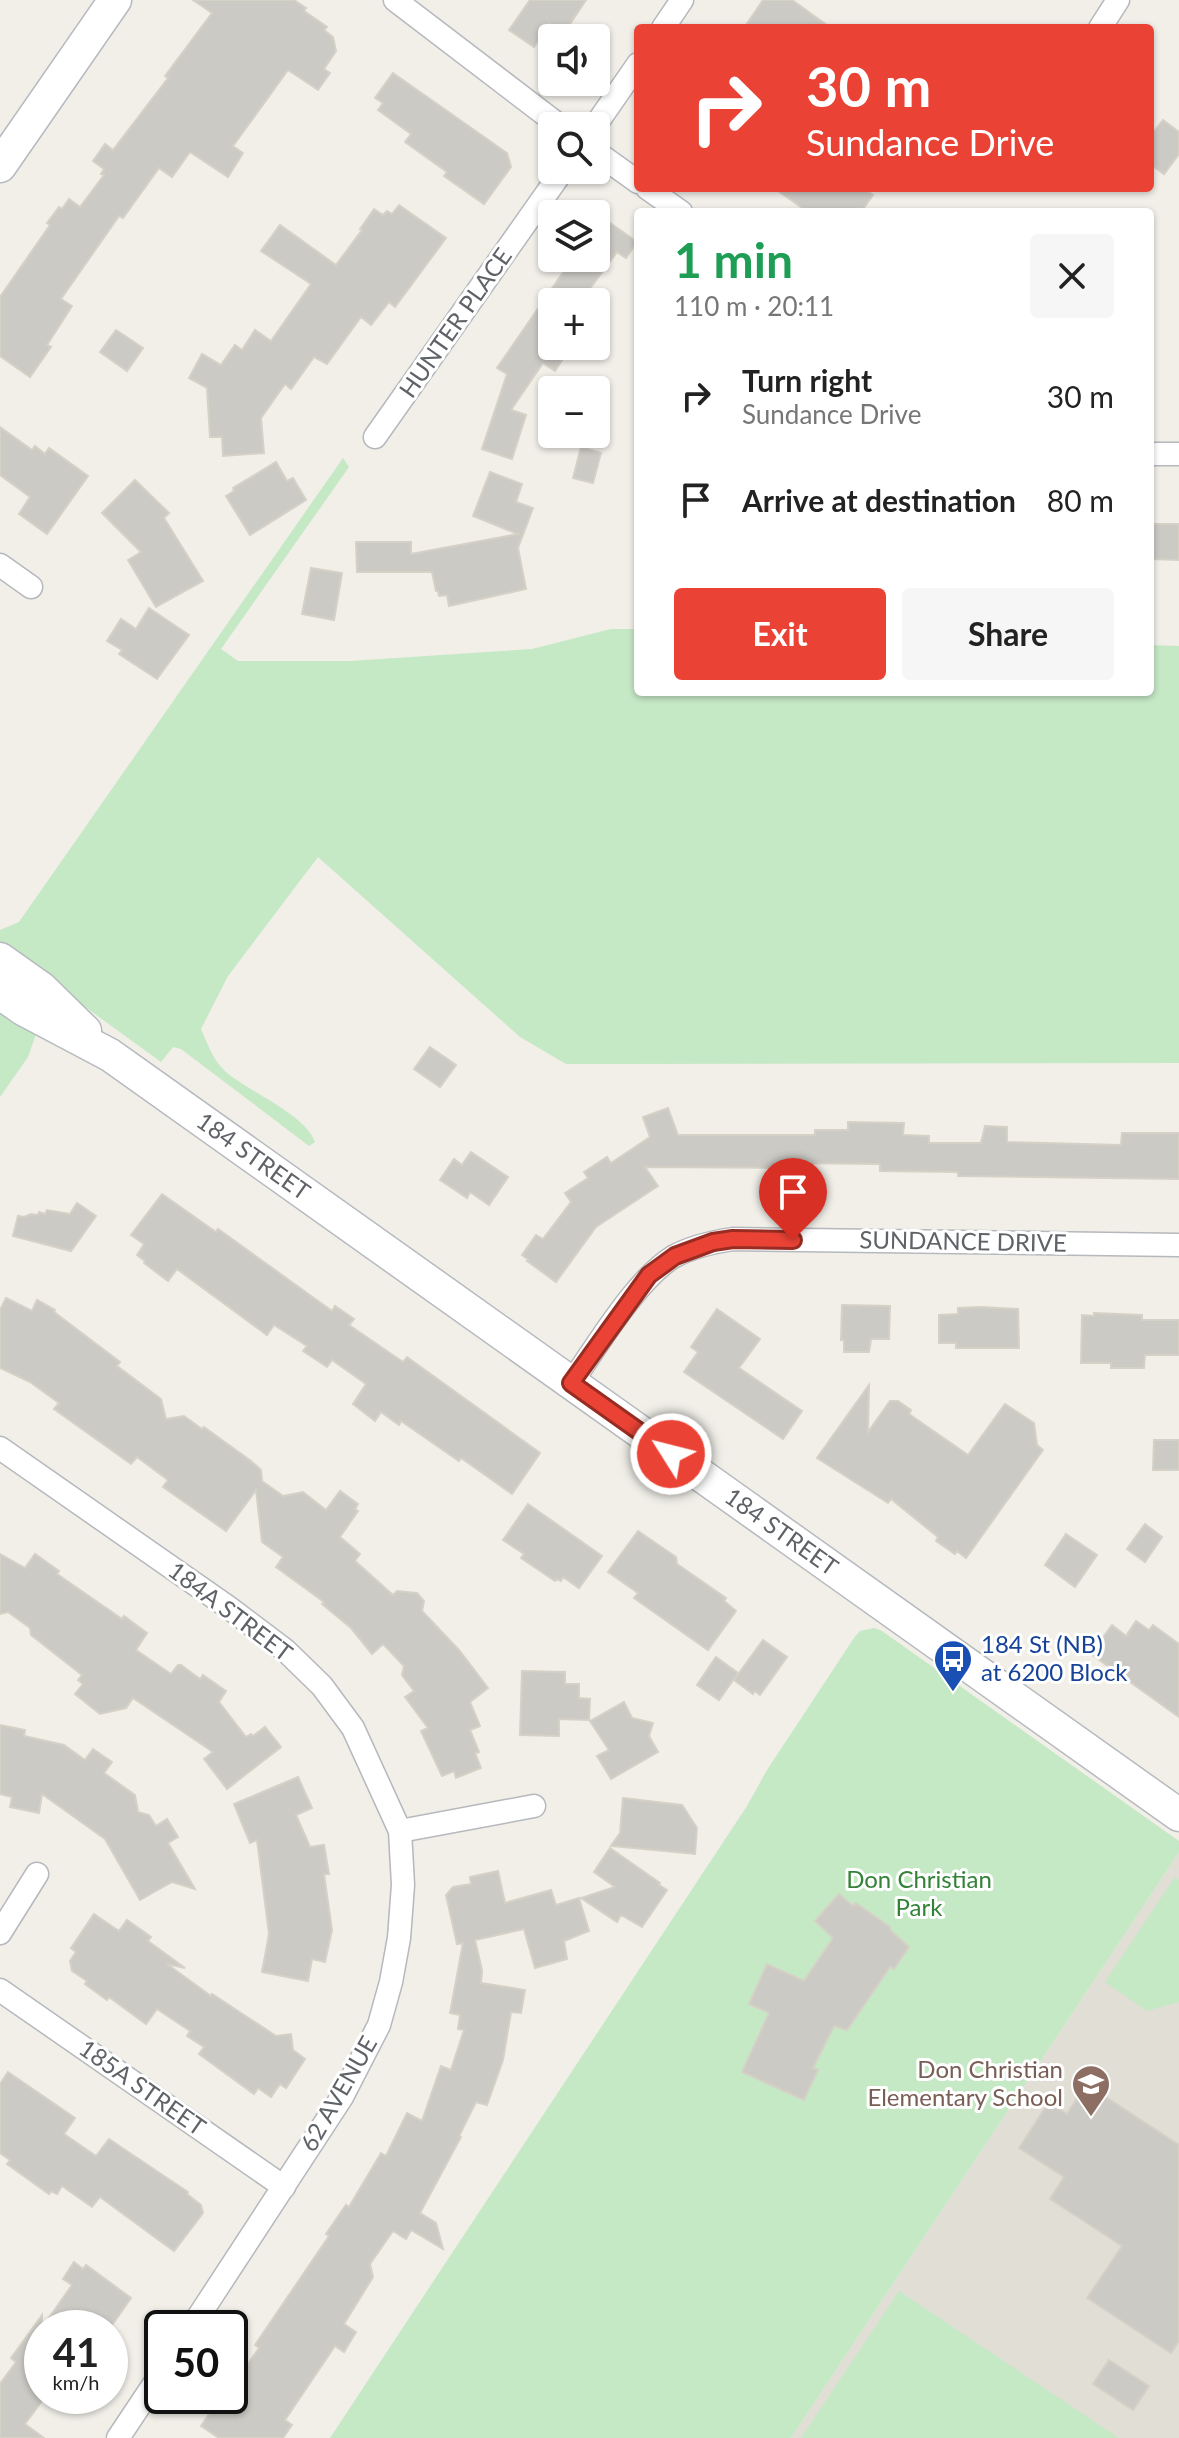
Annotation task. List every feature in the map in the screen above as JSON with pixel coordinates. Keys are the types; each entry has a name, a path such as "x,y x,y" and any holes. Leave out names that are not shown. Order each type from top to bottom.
{"main road":[{"path":"0,166 115,0"},
{"name":"184 STREET","path":"0,959 41,988 110,1055"},
{"name":"184 STREET","path":"0,993 23,1009 110,1055 1179,1815"}],"street":[{"path":"395,0 542,112"},
{"path":"666,24 682,0"},
{"path":"1103,24 1118,0"},
{"path":"605,112 634,70"},
{"path":"610,162 634,179"},
{"name":"HUNTER PLACE","path":"375,437 553,184"},
{"path":"653,192 675,208"},
{"path":"1154,454 1179,454"},
{"path":"0,565 31,587"},
{"name":"SUNDANCE DRIVE","path":"571,1383 649,1275 675,1256 713,1242 733,1239 1179,1245"},
{"name":"184A STREET","path":"0,1448 285,1650 322,1686 353,1728 400,1831"},
{"path":"400,1831 534,1806"},
{"name":"62 AVENUE","path":"203,2310 342,2097 379,2025 399,1938 403,1885 400,1831"},
{"path":"0,1933 37,1874"},
{"name":"185A STREET","path":"0,1990 284,2187"},
{"path":"118,2438 144,2399"}],"shaded area":[{"name":"Don Christian Elementary School","path":"1179,1852 1179,2438 791,2438 909,2260"}],"green space":[{"path":"343,458 349,467 221,649 238,661 350,661 532,649 611,629 634,629 634,696 1154,696 1154,645 1179,646 1179,1063 566,1064 520,1037 318,857 228,976 201,1029 222,1068 300,1122 315,1142 309,1146 181,1049 173,1047 161,1062 0,945 0,930 19,922"},
{"path":"0,1008 36,1034 28,1057 0,1097"},
{"name":"Don Christian Park","path":"874,1628 1179,1841 1179,1852 791,2438 330,2438 747,1806 767,1770 854,1638 860,1631"},
{"path":"1175,1877 1179,1880 1179,2002 1147,2011 1105,1982"},
{"path":"899,2291 1119,2438 801,2438"}],"building":[{"path":"193,0 294,0 327,27 324,30 333,37 336,51 324,69 330,73 318,90 288,70 233,146 243,153 228,177 190,152 172,177 159,168 123,218 119,216 61,299 72,306 47,345 51,347 30,377 0,356 0,297 59,207 62,209 69,199 80,207 104,175 101,174 104,169 93,161 105,144 113,150 168,78 165,76 212,13"},
{"path":"530,0 586,0 570,24 538,24 538,41 534,47 509,30"},
{"path":"763,0 792,0 825,24 747,24"},
{"path":"393,73 507,153 511,167 484,204 444,176 447,172 405,142 411,134 378,110 383,103 375,98"},
{"path":"1163,120 1179,132 1179,154 1164,174 1154,167 1154,132"},
{"path":"780,192 869,192 873,195 864,208 802,208"},
{"path":"399,205 446,238 395,307 389,302 371,325 361,317 327,364 314,357 291,389 285,384 261,418 264,453 223,456 222,437 210,437 207,388 189,378 202,354 221,365 235,345 242,350 255,330 271,341 311,284 261,251 280,225 336,265 374,209 383,215 387,211 392,214"},
{"path":"610,223 634,240 634,246 626,258 617,252 610,261"},
{"path":"563,272 602,272 590,288 552,288"},
{"path":"538,309 538,360 562,360 555,371 543,363 511,410 526,415 512,459 482,449 507,374 497,368"},
{"path":"116,330 143,348 127,371 100,352"},
{"path":"0,427 32,450 35,446 45,454 49,448 88,476 47,534 19,514 30,497 0,475"},
{"path":"581,448 601,453 593,483 573,478"},
{"path":"276,462 287,481 293,478 306,500 250,535 226,496 234,491 233,488"},
{"path":"490,472 522,484 516,502 533,508 518,548 526,589 449,606 447,595 439,596 436,591 432,572 357,572 356,542 411,542 411,554 518,534 473,516"},
{"path":"135,480 169,513 164,518 203,581 156,607 128,560 141,552 102,513"},
{"path":"1154,524 1179,524 1179,560 1154,559"},
{"path":"311,568 342,573 334,620 302,614"},
{"path":"149,608 189,635 157,679 119,654 122,650 107,641 121,619 136,629"},
{"path":"430,1047 456,1065 440,1087 414,1069"},
{"path":"668,1108 678,1135 815,1135 815,1130 848,1130 848,1122 904,1123 903,1135 929,1136 929,1143 981,1143 985,1126 1007,1127 1007,1142 1121,1145 1122,1133 1179,1133 1179,1179 958,1176 958,1172 880,1171 880,1164 789,1163 789,1168 645,1167 658,1186 596,1227 556,1282 527,1261 522,1255 536,1235 543,1239 571,1202 565,1193 588,1178 584,1172 607,1157 611,1163 650,1137 643,1117"},
{"path":"471,1152 508,1177 489,1205 470,1192 467,1198 440,1180 454,1159 462,1165"},
{"path":"162,1194 216,1232 218,1229 332,1311 335,1306 354,1319 349,1325 403,1362 407,1357 540,1453 512,1494 401,1421 399,1425 381,1412 375,1421 353,1404 366,1384 332,1360 327,1367 303,1351 307,1346 274,1325 267,1335 177,1269 168,1281 144,1263 137,1255 144,1244 131,1235"},
{"path":"77,1203 96,1216 71,1251 13,1236 18,1216 38,1215 39,1212 45,1214 47,1210 70,1214"},
{"path":"6,1298 32,1311 37,1300 55,1310 120,1362 117,1366 161,1399 166,1419 184,1416 202,1429 204,1427 251,1461 261,1470 262,1481 283,1496 303,1492 326,1510 340,1491 358,1504 355,1509 358,1511 340,1537 360,1554 355,1561 393,1595 397,1591 417,1593 424,1601 422,1611 459,1650 488,1688 470,1702 480,1726 470,1730 479,1752 475,1753 481,1768 456,1778 454,1771 442,1776 421,1731 428,1728 405,1697 414,1691 402,1675 404,1666 383,1644 372,1654 351,1628 322,1604 324,1602 276,1567 283,1557 262,1542 256,1490 226,1531 163,1487 168,1480 137,1457 131,1464 54,1409 59,1403 30,1382 0,1368 0,1310"},
{"path":"842,1305 890,1306 889,1339 871,1339 869,1352 844,1352 844,1340 841,1340"},
{"path":"958,1308 1018,1309 1019,1348 956,1348 956,1343 939,1343 939,1315 958,1314"},
{"path":"717,1309 760,1339 739,1368 802,1411 783,1439 684,1372 698,1352 691,1347"},
{"path":"1094,1313 1142,1315 1142,1320 1179,1320 1179,1355 1145,1355 1144,1368 1111,1368 1111,1363 1081,1363 1082,1315 1094,1316"},
{"path":"869,1385 868,1432 890,1401 898,1401 911,1410 909,1414 968,1455 1005,1404 1034,1423 1037,1445 1043,1450 966,1558 936,1541 938,1537 891,1499 888,1503 817,1458"},
{"path":"1154,1440 1179,1440 1179,1470 1153,1470"},
{"path":"528,1504 602,1556 579,1588 563,1577 561,1581 555,1581 521,1558 524,1554 503,1540"},
{"path":"1145,1524 1162,1537 1145,1562 1127,1549"},
{"path":"638,1531 676,1557 677,1564 726,1598 724,1601 736,1611 708,1650 634,1598 638,1593 608,1572"},
{"path":"1066,1534 1097,1555 1075,1587 1045,1565"},
{"path":"0,1554 25,1568 35,1554 59,1571 57,1574 147,1633 136,1650 171,1674 181,1665 200,1679 203,1675 226,1691 219,1702 246,1737 265,1727 281,1747 227,1789 204,1759 213,1752 133,1698 126,1708 100,1714 75,1694 83,1684 78,1680 82,1675 31,1635 30,1628 8,1612 0,1614"},
{"path":"1136,1621 1149,1630 1153,1625 1179,1644 1179,1717 1091,1654 1112,1625 1126,1636"},
{"path":"763,1640 787,1657 760,1695 755,1691 753,1694 734,1680"},
{"path":"716,1657 738,1673 719,1700 697,1685"},
{"path":"522,1671 565,1672 565,1684 579,1684 579,1698 590,1699 589,1720 559,1719 559,1736 520,1735"},
{"path":"624,1702 632,1718 653,1723 649,1736 658,1752 611,1779 597,1756 609,1750 590,1721"},
{"path":"0,1725 25,1730 24,1736 64,1745 85,1760 93,1749 112,1762 104,1773 135,1795 138,1812 149,1815 156,1826 167,1819 178,1837 168,1843 195,1889 172,1882 140,1900 105,1839 42,1794 39,1813 10,1807 12,1797 0,1794"},
{"path":"298,1777 312,1808 296,1815 310,1847 324,1845 329,1874 324,1874 332,1930 325,1962 312,1959 308,1981 262,1972 269,1934 257,1840 250,1843 234,1804"},
{"path":"623,1798 682,1805 697,1828 695,1854 611,1846 620,1833"},
{"path":"610,1848 667,1890 642,1927 621,1915 617,1922 581,1898 615,1887 594,1872"},
{"path":"498,1871 505,1903 551,1890 556,1905 579,1898 589,1931 564,1941 567,1959 535,1968 524,1929 475,1940 482,1970 481,1983 525,1990 521,2013 511,2012 503,2060 487,2105 476,2102 420,2213 436,2223 443,2249 411,2230 406,2239 393,2231 370,2264 373,2277 344,2324 356,2332 344,2352 335,2346 285,2420 292,2425 283,2438 219,2438 201,2426 209,2414 248,2414 248,2364 259,2348 255,2345 329,2236 326,2234 346,2205 349,2207 381,2153 386,2156 407,2113 422,2121 441,2066 451,2070 464,2030 458,2029 460,2015 450,2013 463,1943 457,1944 446,1895 453,1887 471,1884 470,1877"},
{"path":"839,1894 853,1906 856,1903 890,1927 909,1947 894,1969 890,1967 847,2030 834,2026 813,2068 818,2070 804,2100 742,2072 769,2013 749,2004 767,1964 804,1981 833,1938 815,1921"},
{"path":"94,1914 119,1931 127,1920 151,1937 148,1941 185,1968 167,1964 211,1996 276,2036 291,2034 293,2050 305,2059 286,2088 280,2084 271,2097 258,2088 254,2094 199,2054 204,2047 187,2036 190,2031 157,2009 146,2024 85,1984 87,1981 72,1971 70,1961 76,1952 71,1948"},
{"path":"8,2072 75,2118 64,2134 96,2156 109,2139 188,2192 201,2205 203,2213 174,2251 100,2197 92,2207 62,2186 57,2194 51,2191 49,2194 7,2164 10,2160 0,2153 0,2084"},
{"path":"1086,2084 1179,2145 1179,2341 1171,2353 1087,2298 1122,2246 1050,2199 1064,2177 1019,2148 1049,2102 1067,2114"},
{"path":"74,2262 83,2269 86,2265 131,2298 123,2310 55,2310 72,2285 63,2279"},
{"path":"24,2340 24,2414 32,2414 25,2424 44,2438 0,2438 0,2384 16,2362 11,2358"},
{"path":"1109,2360 1149,2386 1133,2410 1093,2384"}],"place":[{"name":"184 St (NB) at 6200 Block","path":"953,1693"},
{"name":"Don Christian Elementary School","path":"1091,2118"}],"route":[{"path":"671,1454 571,1383 649,1275 675,1256 713,1242 733,1239 793,1240"}]}
